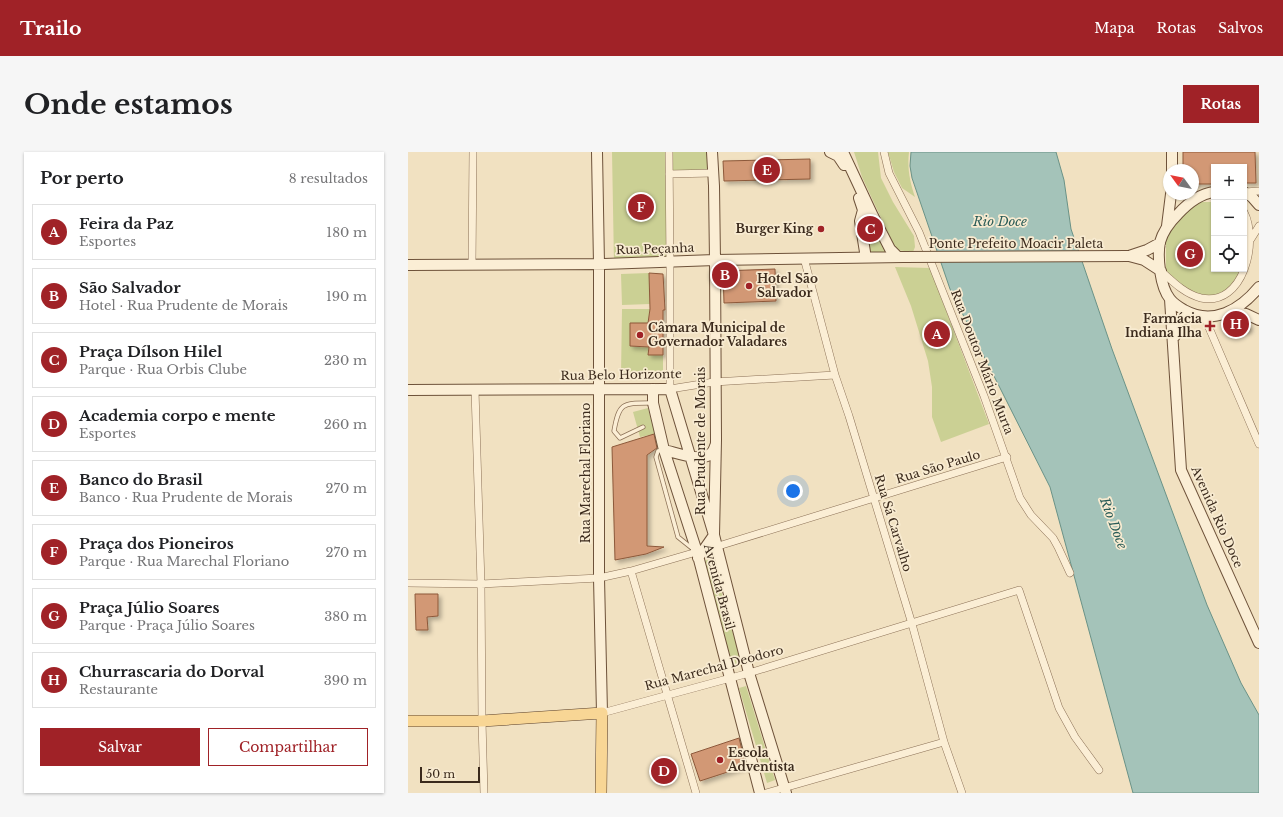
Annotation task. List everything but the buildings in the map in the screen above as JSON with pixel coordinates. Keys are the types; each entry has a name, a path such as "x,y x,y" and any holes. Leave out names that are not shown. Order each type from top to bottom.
{"main road":[{"name":"Rua Marechal Deodoro","path":"408,721 482,721 602,712"},
{"name":"Rua Marechal Floriano","path":"601,793 602,712"}],"street":[{"path":"472,265 473,152"},
{"name":"Rua Marechal Floriano","path":"596,152 601,264"},
{"name":"Rua Marechal Floriano","path":"602,712 599,578 602,389 601,264 603,152"},
{"path":"668,152 670,389 714,535 749,673 785,790"},
{"name":"Rua Prudente de Morais","path":"712,152 715,260 714,382 716,440 714,535"},
{"path":"830,152 841,159 862,205 863,210 860,222 865,255"},
{"path":"843,152 889,253"},
{"name":"Rua Doutor Mário Murta","path":"884,152 889,173 919,232 984,396 1007,457 1020,498 1031,515 1053,538 1070,573"},
{"path":"1172,152 1172,164"},
{"path":"669,174 713,173"},
{"path":"1247,192 1259,192"},
{"path":"1199,195 1211,193"},
{"path":"1247,194 1259,205"},
{"path":"1170,200 1167,227 1160,243 1160,271 1164,289 1170,299 1178,306 1200,316 1259,444"},
{"path":"1167,227 1191,200"},
{"path":"860,222 861,218 865,214 873,216"},
{"path":"1160,271 1177,285 1192,294 1202,298 1221,297 1235,288 1244,274 1250,258 1250,225 1247,218"},
{"path":"1251,239 1259,226"},
{"name":"Ponte Prefeito Moacir Paleta","path":"1129,256 1147,250 1160,243"},
{"name":"Rua Peçanha","path":"408,265 601,264 804,258 889,253"},
{"name":"Ponte Prefeito Moacir Paleta","path":"889,253 900,257 1129,256 1144,260 1160,271"},
{"name":"Rua Sá Carvalho","path":"804,258 835,375 849,416 912,624 944,742 962,793"},
{"path":"1229,312 1252,296 1259,287"},
{"name":"Avenida Rio Doce","path":"1170,299 1181,470 1258,636"},
{"path":"1229,312 1246,314 1259,320"},
{"name":"Avenida Rio Doce","path":"1174,372 1175,327 1180,320 1200,316 1215,316 1229,312"},
{"name":"Rua Belo Horizonte","path":"408,390 670,389 714,382 835,375"},
{"name":"Avenida Brasil","path":"653,389 653,404 664,450 700,554 729,679 760,793"},
{"path":"475,390 481,584 484,793"},
{"path":"664,450 704,458 714,451 716,440"},
{"name":"Rua São Paulo","path":"408,583 481,584 599,578 700,554 716,546 1007,457"},
{"path":"700,554 714,535"},
{"path":"631,571 696,793"},
{"name":"Rua Marechal Deodoro","path":"602,712 729,679 1019,590 1059,708 1075,737 1099,770"},
{"path":"766,793 785,790 944,742"}],"lane":[{"path":"642,426 620,438 614,431 617,416 621,408 627,404 653,404"}],"green space":[{"path":"612,152 668,152 670,262 614,263"},
{"path":"670,152 710,152 712,171 670,172"},
{"path":"854,152 878,152 881,178 893,202 914,236 915,247 913,252 896,250 862,177"},
{"path":"888,152 909,152 909,175 915,197 902,188 894,172"},
{"path":"1200,202 1211,202 1211,272 1239,272 1233,285 1227,290 1213,295 1197,294 1180,284 1166,273 1166,238 1185,212"},
{"path":"867,215 889,253 869,256 862,218"},
{"path":"895,267 930,268 989,424 941,442 932,417 932,387 928,361 911,306"},
{"path":"649,273 650,304 622,305 621,274"},
{"path":"622,309 650,309 650,323 630,323 630,346 649,347 649,355 663,355 663,375 621,375"},
{"path":"648,408 655,434 640,437 633,412"},
{"path":"712,559 742,665 732,668 703,561"},
{"path":"746,686 775,780 767,783 739,688"}],"water":[{"name":"Rio Doce","path":"911,152 1056,152 1064,180 1071,229 1112,349 1207,605 1241,683 1259,715 1259,793 1133,793 1050,487 950,289 912,178 910,166"}],"place":[{"name":"Banco do Brasil","path":"767,170"},
{"name":"Praça dos Pioneiros","path":"641,207"},
{"name":"Burger King","path":"821,229"},
{"name":"Praça Dílson Hilel","path":"870,229"},
{"name":"Praça Júlio Soares","path":"1190,254"},
{"name":"São Salvador","path":"725,275"},
{"name":"Hotel São Salvador","path":"749,286"},
{"name":"Churrascaria do Dorval","path":"1236,324"},
{"name":"Farmácia Indiana Ilha","path":"1210,326"},
{"name":"Feira da Paz","path":"937,334"},
{"name":"Câmara Municipal de Governador Valadares","path":"640,335"},
{"name":"Escola Adventista","path":"720,760"},
{"name":"Academia corpo e mente","path":"664,771"}]}
